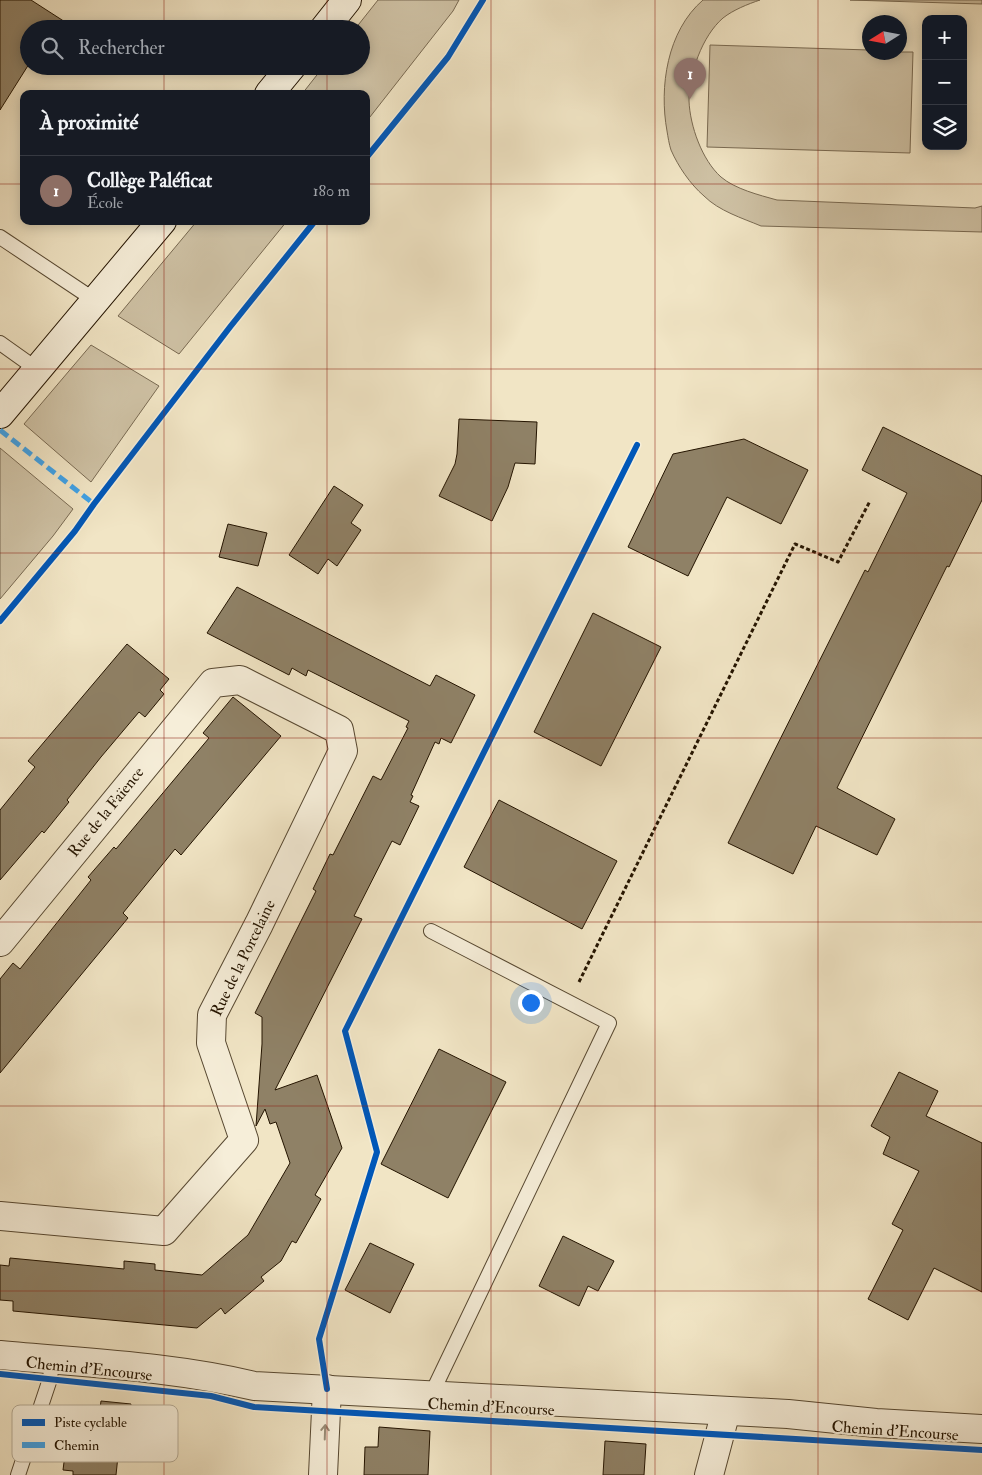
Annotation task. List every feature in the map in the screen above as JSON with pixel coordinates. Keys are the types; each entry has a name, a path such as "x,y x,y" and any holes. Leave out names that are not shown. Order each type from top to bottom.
{"street":[{"path":"331,20 347,0"},
{"path":"272,90 285,75"},
{"path":"0,414 159,225"},
{"name":"Rue de la Porcelaine","path":"0,1216 164,1231 244,1140 211,1043 212,1015 259,924 343,751 339,730 240,680 213,683"},
{"name":"Rue de la Faïence","path":"0,942 213,683"},
{"name":"Chemin d'Encourse","path":"0,1355 208,1376 254,1386 788,1414 876,1423 982,1430"},
{"path":"323,1475 327,1389"},
{"path":"709,1475 726,1411"}],"lane":[{"path":"0,237 96,301"},
{"path":"0,344 38,370"},
{"path":"431,931 609,1023 431,1395"},
{"path":"41,1405 50,1379 52,1360"},
{"path":"18,1475 22,1462"}],"path":[{"path":"569,1002 795,544 838,562 870,501"}],"shaded area":[{"path":"378,0 459,0 453,11 370,117 370,90 305,90 317,75 370,75 370,20 362,20"},
{"path":"703,0 760,0 731,12 716,26 703,45 691,79 690,111 698,142 708,161 721,177 740,188 777,200 975,208 982,206 982,232 761,226 731,214 710,201 689,180 671,150 664,96 665,78 674,43 681,27"},
{"path":"850,0 982,0 982,4"},
{"path":"710,45 862,50 862,60 907,60 907,52 913,52 910,153 707,147"},
{"path":"194,225 284,225 179,354 118,316"},
{"path":"91,345 159,386 91,482 24,424"},
{"path":"0,448 73,509 0,599"}],"building":[{"path":"0,0 31,0 62,20 20,20 20,75 22,75 0,110"},
{"path":"459,419 537,422 535,464 515,463 508,487 492,521 439,496 455,464"},
{"path":"883,427 982,476 982,500 949,567 947,566 837,788 895,819 877,855 816,826 793,874 728,843 865,570 868,572 907,493 862,470"},
{"path":"744,439 808,470 781,524 727,497 688,576 628,547 673,454"},
{"path":"334,486 363,505 351,523 361,530 337,566 328,559 318,574 289,555"},
{"path":"228,524 267,533 258,566 219,557"},
{"path":"237,587 430,686 436,675 475,695 451,743 441,738 439,744 435,742 411,795 413,796 410,802 419,806 400,845 392,841 354,916 362,919 275,1090 317,1075 342,1148 315,1195 321,1199 296,1243 292,1241 281,1261 261,1277 264,1281 225,1314 221,1308 197,1328 13,1311 13,1301 0,1300 0,1265 9,1266 10,1258 124,1269 124,1261 155,1264 155,1270 202,1275 248,1235 290,1163 276,1122 270,1124 265,1109 256,1126 262,1017 255,1013 316,891 313,889 330,854 333,855 373,776 381,780 408,728 406,727 409,721 308,670 306,676 292,668 289,675 207,633"},
{"path":"593,613 661,647 601,766 534,732"},
{"path":"127,644 169,679 160,690 164,694 145,717 139,712 67,800 69,802 44,833 42,831 0,880 0,810 35,767 28,761"},
{"path":"233,697 281,736 181,855 175,849 123,913 128,918 0,1073 0,979 13,963 20,969 91,880 88,877 114,847 116,849 209,738 203,733"},
{"path":"499,800 617,861 582,929 464,867"},
{"path":"439,1049 506,1082 448,1198 381,1164"},
{"path":"899,1072 938,1091 926,1116 982,1143 982,1292 934,1268 908,1320 868,1299 903,1230 892,1224 919,1171 883,1154 890,1137 871,1126"},
{"path":"563,1236 614,1261 598,1291 588,1286 579,1306 539,1286"},
{"path":"370,1243 414,1264 390,1313 345,1290"},
{"path":"101,1401 131,1404 131,1405 100,1405"},
{"path":"379,1427 430,1431 428,1475 364,1475 365,1447 378,1447"},
{"path":"605,1441 646,1444 644,1475 603,1475"},
{"path":"64,1462 117,1462 116,1475 73,1475 73,1471 63,1470"}],"marked path":[{"path":"0,430 94,504"}],"cycle path":[{"path":"370,153 448,57 483,0"},
{"path":"0,621 75,531 230,327 312,225"},
{"path":"327,1389 319,1339 377,1152 345,1031 637,445"},
{"path":"0,1374 211,1396 254,1407 982,1450"}],"place":[{"name":"Collège Paléficat","path":"690,99"}]}
